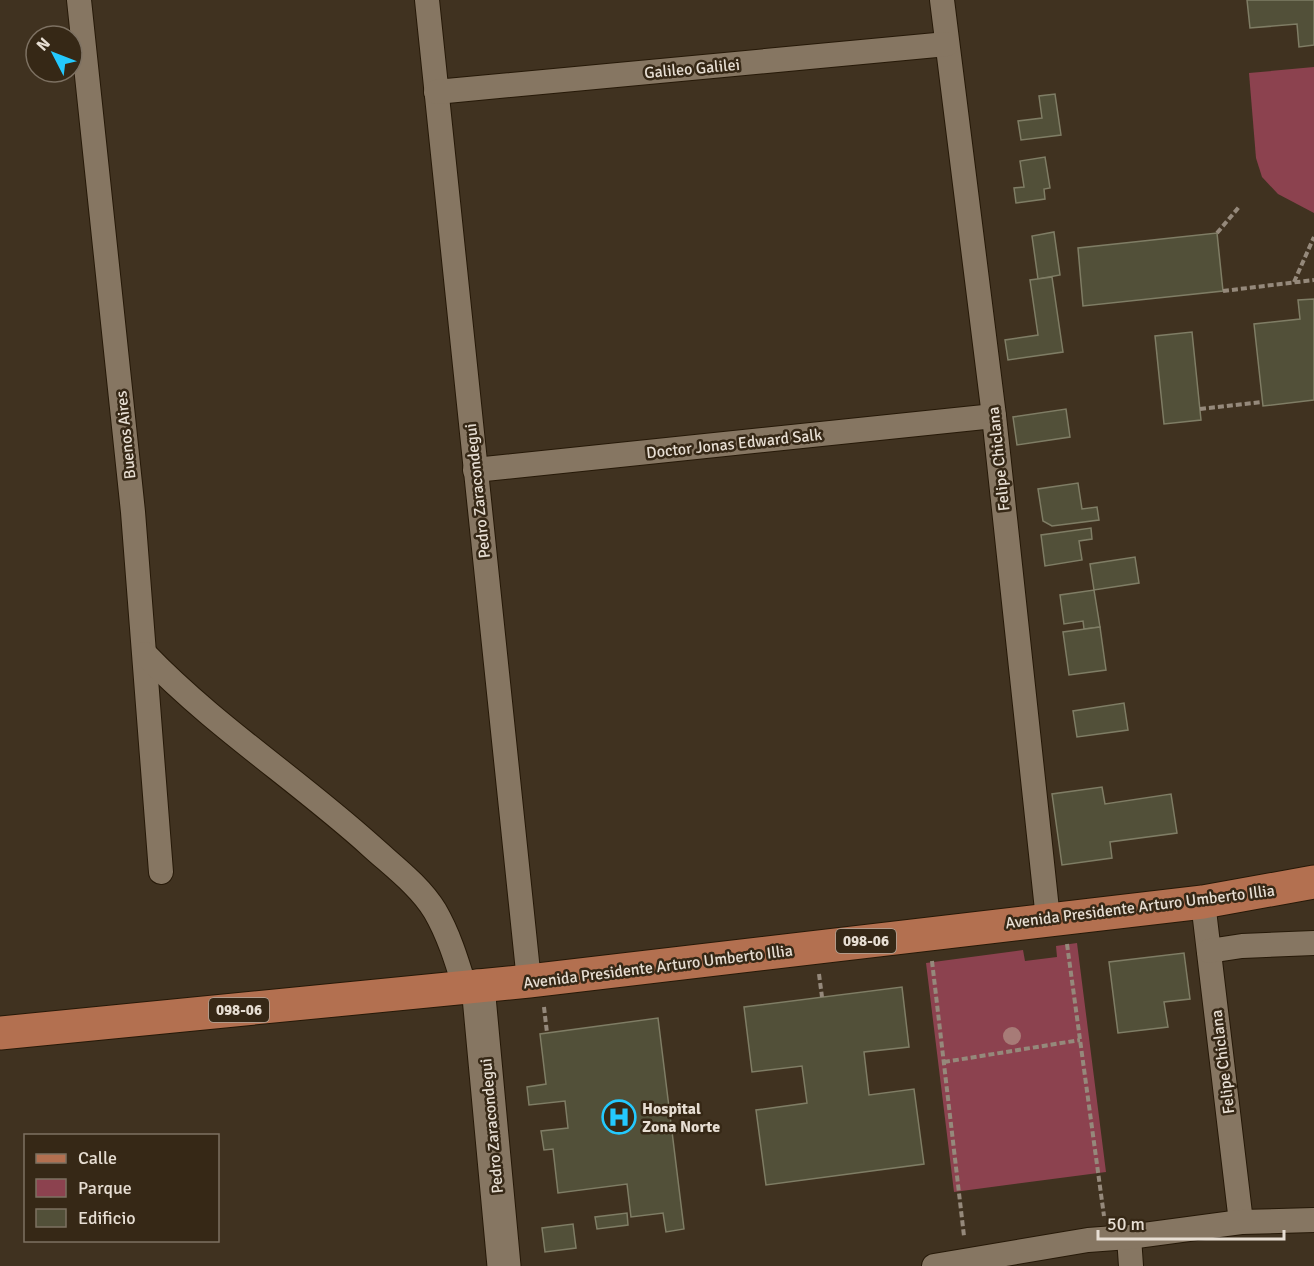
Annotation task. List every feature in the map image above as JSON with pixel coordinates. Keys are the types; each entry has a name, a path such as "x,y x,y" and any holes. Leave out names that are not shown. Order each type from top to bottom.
{"main road":[{"name":"Avenida Presidente Arturo Umberto Illia","path":"0,1033 529,981 1203,902 1314,882"}],"street":[{"name":"Buenos Aires","path":"79,0 134,512 161,872"},
{"name":"Pedro Zaracondegui","path":"427,0 529,981"},
{"name":"Felipe Chiclana","path":"942,0 1055,918"},
{"name":"Galileo Galilei","path":"436,92 947,44"},
{"name":"Doctor Jonas Edward Salk","path":"475,470 994,416"},
{"path":"145,654 185,694 349,826 411,882 434,910 472,987"},
{"name":"Felipe Chiclana","path":"1203,902 1241,1222"},
{"path":"1209,951 1242,946 1314,943"},
{"name":"Pedro Zaracondegui","path":"472,987 504,1266"},
{"path":"934,1266 1088,1240 1241,1222 1314,1220"},
{"path":"1118,1238 1131,1266"}],"path":[{"path":"1217,233 1239,207"},
{"path":"1294,283 1314,237"},
{"path":"1223,291 1314,280"},
{"path":"1200,409 1262,402"},
{"path":"1055,918 1118,1238"},
{"path":"928,933 967,1260"},
{"path":"944,1062 1080,1040"}],"green space":[{"path":"1314,67 1314,213 1278,194 1262,177 1256,158 1249,73"},
{"path":"1077,943 1106,1172 954,1192 926,963 1023,950 1025,961 1057,957 1056,946"}],"building":[{"path":"1247,0 1314,0 1314,45 1299,47 1297,24 1250,28"},
{"path":"1055,94 1061,135 1021,140 1018,121 1042,118 1039,96"},
{"path":"1045,157 1050,188 1044,189 1045,199 1016,203 1014,188 1024,187 1020,161"},
{"path":"1054,232 1060,275 1038,279 1032,236"},
{"path":"1217,233 1223,291 1083,306 1078,248"},
{"path":"1052,277 1063,352 1008,360 1005,340 1038,335 1030,280"},
{"path":"1314,299 1314,400 1263,406 1254,324 1300,319 1298,300"},
{"path":"1192,332 1201,420 1164,424 1155,336"},
{"path":"1066,409 1070,437 1017,445 1013,417"},
{"path":"1078,483 1082,509 1097,507 1099,520 1052,526 1043,521 1038,489"},
{"path":"1091,528 1092,539 1079,541 1082,560 1045,566 1041,535"},
{"path":"1135,557 1139,583 1094,590 1090,564"},
{"path":"1094,590 1100,627 1084,629 1083,621 1064,624 1060,595"},
{"path":"1100,627 1106,670 1069,675 1063,632"},
{"path":"1124,703 1128,730 1077,737 1073,711"},
{"path":"1102,787 1105,804 1171,794 1177,833 1110,842 1112,858 1062,865 1052,794"},
{"path":"1184,953 1190,999 1164,1002 1168,1027 1118,1033 1109,962"},
{"path":"902,987 909,1047 864,1052 869,1095 914,1089 924,1164 766,1185 756,1110 807,1103 802,1066 752,1072 744,1007"},
{"name":"Hospital Zona Norte","path":"658,1018 684,1229 666,1232 663,1213 631,1217 627,1184 558,1193 553,1149 544,1150 541,1131 568,1128 565,1101 529,1105 527,1087 546,1084 540,1034"},
{"path":"627,1213 628,1225 597,1229 595,1217"},
{"path":"573,1224 576,1248 545,1252 542,1228"}],"place":[{"name":"Hospital Zona Norte","path":"619,1117"}]}
